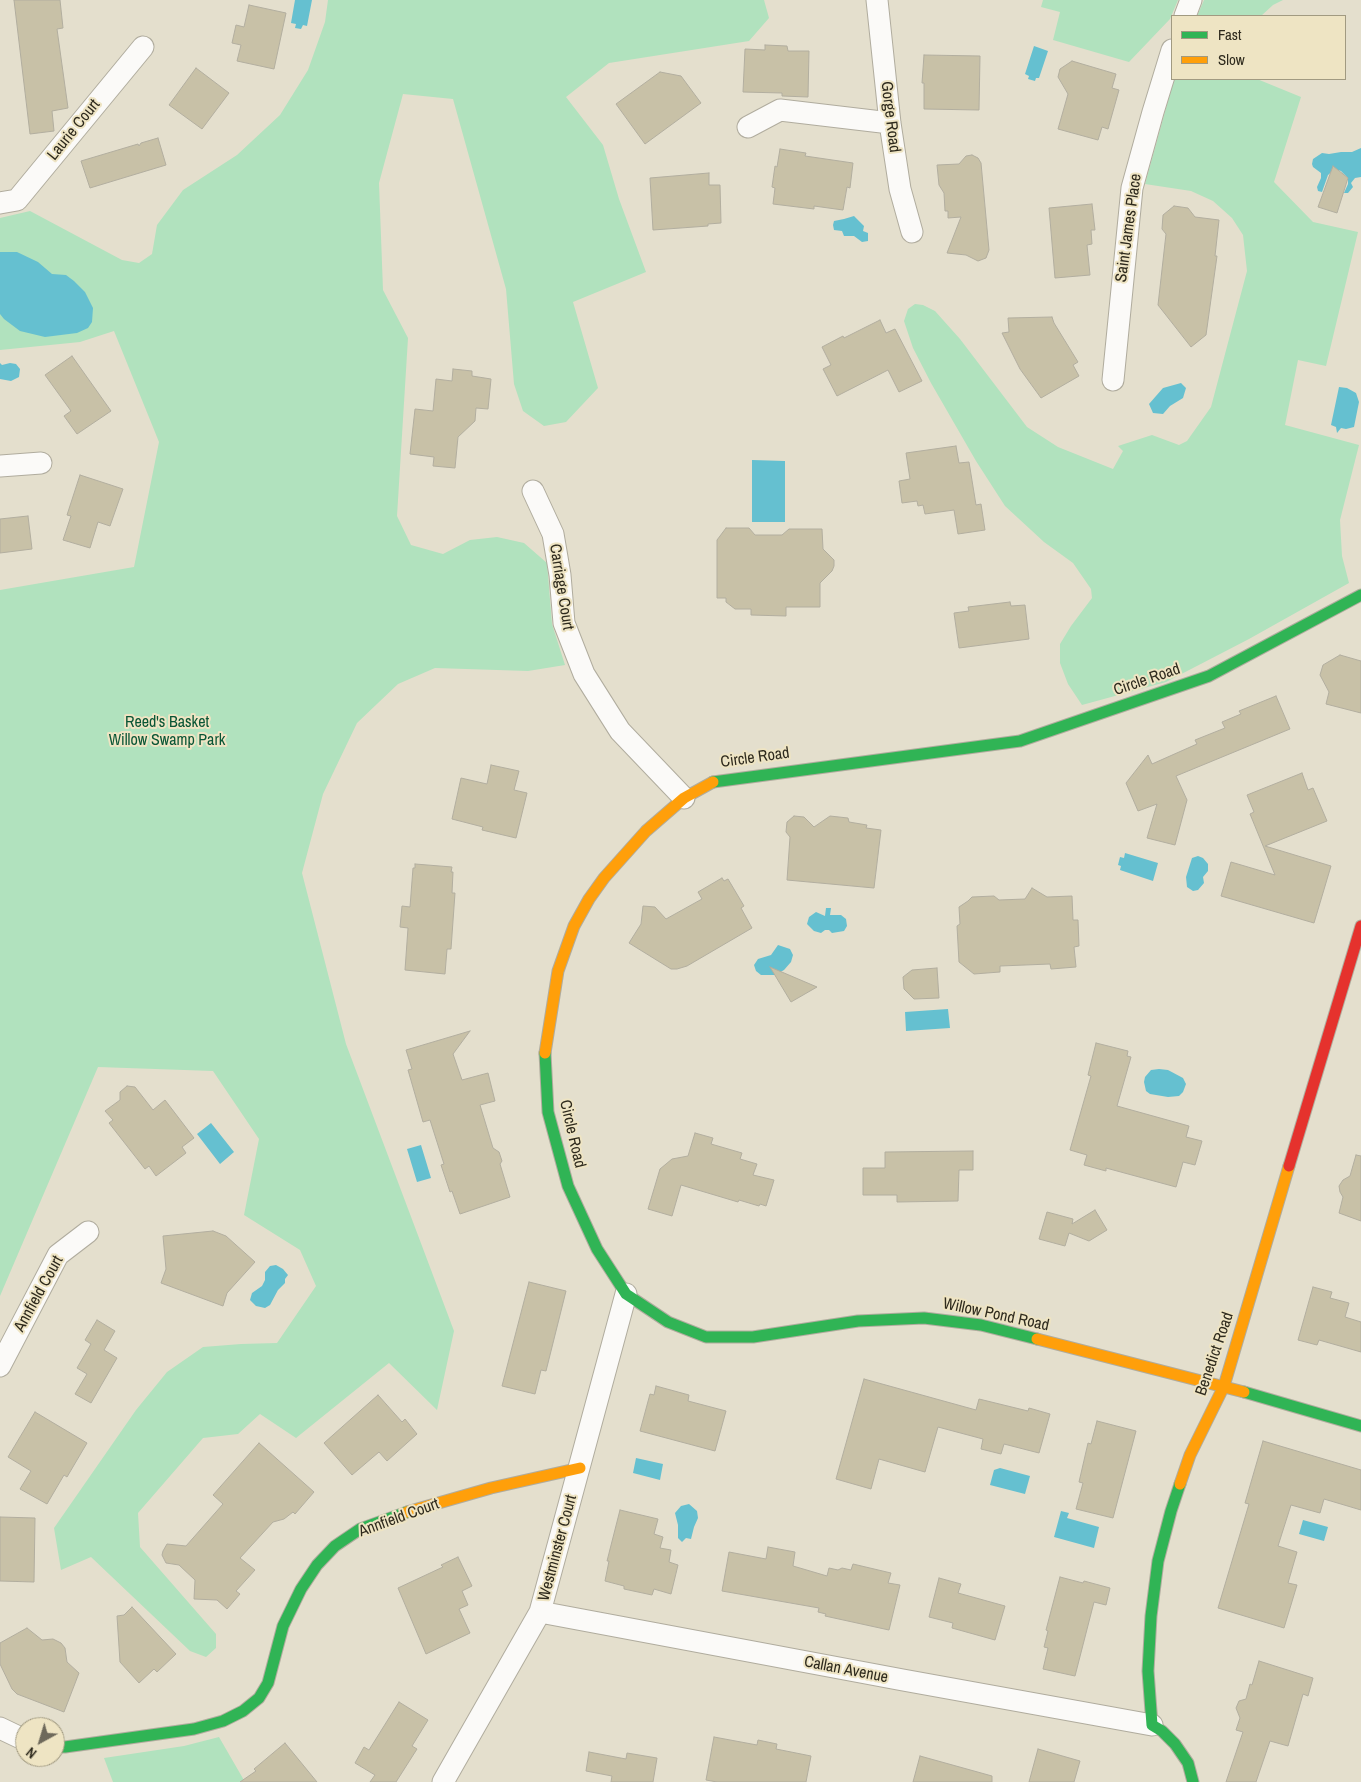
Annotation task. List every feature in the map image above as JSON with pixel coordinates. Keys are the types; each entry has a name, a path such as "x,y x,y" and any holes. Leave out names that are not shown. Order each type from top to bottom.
{"street":[{"name":"Gorge Road","path":"877,0 890,123 900,189 912,232"},
{"path":"1185,15 1192,0"},
{"name":"Laurie Court","path":"0,204 17,200 143,47"},
{"name":"Saint James Place","path":"1112,380 1132,188 1152,112 1171,53"},
{"path":"748,128 780,110 890,123"},
{"path":"0,466 41,463"},
{"name":"Carriage Court","path":"532,491 553,534 560,575 564,623 584,674 620,732 684,798"},
{"name":"Circle Road","path":"626,1294 597,1249 568,1186 548,1112 544,1059 558,971 574,926 589,899 604,878 646,831 684,798 716,780 1020,741 1208,676 1361,595"},
{"name":"Benedict Road","path":"1152,1725 1148,1671 1151,1616 1158,1561 1170,1510 1190,1455 1224,1386 1361,926"},
{"name":"Annfield Court","path":"0,1366 58,1255 88,1232"},
{"name":"Willow Pond Road","path":"626,1294 668,1322 706,1337 753,1337 858,1321 924,1318 981,1325 1224,1386 1361,1426"},
{"name":"Westminster Court","path":"443,1782 540,1612 626,1294"},
{"name":"Annfield Court","path":"65,1747 194,1729 224,1721 244,1711 259,1698 268,1683 283,1626 301,1589 317,1565 335,1546 360,1529 406,1512 491,1488 580,1468"},
{"name":"Callan Avenue","path":"540,1612 1152,1725"},
{"path":"1152,1725 1162,1731 1176,1744 1188,1763 1193,1782"},
{"path":"0,1728 15,1735"}],"green space":[{"name":"Reed's Basket Willow Swamp Park","path":"328,0 764,0 769,18 749,41 609,63 566,97 603,145 619,199 646,272 573,302 598,388 566,422 544,426 523,411 514,384 506,289 453,99 403,94 379,183 383,290 408,338 397,516 411,545 443,554 470,540 497,537 524,543 547,563 552,624 565,665 528,671 435,668 398,684 357,723 323,794 302,873 346,1044 454,1331 437,1410 389,1363 296,1438 260,1414 238,1434 203,1438 138,1513 140,1547 216,1634 216,1648 206,1657 190,1651 91,1557 61,1570 54,1528 136,1410 167,1372 203,1347 277,1343 316,1286 300,1250 244,1215 259,1139 213,1071 98,1067 0,1296 0,590 134,567 159,442 114,331 80,342 0,350 0,218 30,211 122,260 139,263 152,254 157,225 183,190 237,155 280,115 308,70 325,22"},
{"path":"1043,0 1178,0 1170,19 1129,62 1053,40 1060,12 1041,7"},
{"path":"1204,0 1283,0 1273,5 1262,15 1197,15"},
{"path":"1174,80 1259,80 1301,97 1274,182 1313,222 1358,232 1326,366 1298,360 1285,425 1359,445 1340,520 1342,556 1349,583 1249,639 1166,682 1082,705 1068,684 1060,663 1060,644 1092,598 1091,589 1073,563 1044,542 1005,506 976,461 931,383 913,348 904,321 908,309 915,304 923,305 935,311 960,339 1027,427 1058,447 1113,469 1123,451 1118,446 1152,435 1179,445 1187,441 1211,407 1247,271 1243,235 1232,218 1213,201 1191,191 1145,184"},
{"path":"219,1737 245,1782 113,1782 104,1758 184,1746"}],"water":[{"path":"295,0 312,0 307,26 303,25 301,29 295,28 296,24 291,23"},
{"path":"1034,46 1048,51 1039,78 1036,78 1035,81 1028,79 1029,76 1025,74"},
{"path":"1361,148 1361,177 1355,178 1351,183 1353,187 1348,193 1344,193 1348,184 1348,178 1341,171 1335,169 1328,175 1322,192 1318,191 1317,187 1321,173 1313,167 1313,159 1322,153 1352,152"},
{"path":"854,216 864,226 863,231 868,233 868,241 862,242 854,236 844,236 842,231 834,230 834,221"},
{"path":"0,252 17,252 38,262 52,274 66,275 74,281 85,292 93,308 92,322 88,328 77,333 45,337 20,331 4,319 0,314"},
{"path":"0,363 2,365 16,364 20,369 19,377 11,381 0,379"},
{"path":"1181,383 1186,388 1183,398 1170,406 1163,414 1153,413 1149,404 1163,388"},
{"path":"1339,387 1347,388 1356,393 1359,402 1354,427 1341,428 1337,433 1336,427 1331,425"},
{"path":"752,460 785,461 785,522 752,522"},
{"path":"1125,853 1158,863 1153,881 1120,870 1121,866 1118,865 1120,857 1124,858"},
{"path":"1198,856 1203,858 1208,864 1208,871 1203,877 1204,883 1198,890 1193,891 1187,887 1186,877 1192,858"},
{"path":"826,908 831,908 830,915 841,915 846,919 847,926 844,931 832,933 829,930 825,930 821,933 814,931 807,924 809,917 816,912 825,916"},
{"path":"778,945 790,949 793,955 791,962 784,970 775,975 761,975 756,971 754,965 758,959 771,955"},
{"path":"948,1009 950,1028 906,1031 905,1012"},
{"path":"1151,1070 1168,1070 1183,1078 1186,1084 1179,1096 1168,1097 1150,1094 1146,1091 1145,1077"},
{"path":"211,1123 234,1152 220,1164 197,1134"},
{"path":"421,1145 431,1178 417,1182 407,1149"},
{"path":"276,1265 288,1275 285,1283 278,1290 270,1305 265,1308 256,1306 250,1300 252,1293 262,1286 265,1280 265,1272 270,1266"},
{"path":"636,1458 663,1464 660,1480 633,1473"},
{"path":"1000,1468 1030,1476 1025,1494 990,1485 994,1470"},
{"path":"689,1504 697,1511 698,1518 691,1539 686,1538 682,1542 678,1538 678,1525 675,1513 681,1506"},
{"path":"1061,1511 1069,1513 1067,1518 1099,1527 1094,1548 1054,1537"},
{"path":"1303,1520 1328,1527 1324,1541 1299,1534"}],"building":[{"path":"14,0 60,0 63,28 57,29 68,108 52,111 54,131 30,134"},
{"path":"249,5 286,13 274,69 237,61 241,45 232,43 236,25 244,27"},
{"path":"765,45 787,46 788,51 809,51 808,97 782,96 782,93 743,92 745,49 765,50"},
{"path":"924,55 980,56 979,110 924,109 924,83 922,83"},
{"path":"1072,61 1116,74 1112,88 1119,90 1108,129 1102,127 1098,140 1058,129 1068,94 1058,77 1060,69"},
{"path":"196,68 229,93 202,129 169,105"},
{"path":"660,72 681,76 701,103 645,144 616,104"},
{"path":"158,138 166,165 90,188 81,161 138,144 139,146 141,143"},
{"path":"780,149 806,153 805,156 853,163 850,188 847,187 843,210 814,206 814,209 773,204 775,188 772,187"},
{"path":"972,155 978,158 981,163 989,250 986,258 978,261 966,255 947,253 961,217 948,218 948,211 945,211 944,193 939,185 937,165 959,164 966,156"},
{"path":"1333,166 1348,178 1337,213 1318,207"},
{"path":"709,173 709,185 720,185 721,223 708,224 708,226 653,230 650,178"},
{"path":"1092,204 1095,230 1091,230 1092,244 1087,245 1090,275 1055,278 1049,208"},
{"path":"1174,206 1188,208 1195,217 1219,220 1215,256 1217,256 1206,335 1191,347 1158,305 1166,234 1162,229 1163,215"},
{"path":"1052,317 1078,362 1073,365 1079,376 1041,398 1020,369 1002,333 1009,332 1008,318"},
{"path":"880,320 886,333 895,329 922,381 899,392 888,370 837,396 823,369 831,365 822,347"},
{"path":"72,356 111,411 77,434 64,416 71,411 45,375"},
{"path":"453,369 472,371 472,376 491,379 488,409 476,408 475,421 458,437 455,468 433,466 434,457 410,454 415,409 433,411 436,379 452,381"},
{"path":"956,446 959,463 969,462 976,505 981,504 985,530 958,534 954,510 925,514 923,505 918,506 917,501 902,503 899,481 910,479 906,453"},
{"path":"80,475 123,489 110,526 98,522 90,548 63,540 71,516 67,515"},
{"path":"28,516 32,549 0,553 0,519"},
{"path":"726,528 749,528 755,535 782,535 789,529 822,529 823,549 834,560 834,566 832,571 820,583 820,607 786,607 786,616 751,615 751,609 735,609 726,602 726,598 717,598 717,540"},
{"path":"1010,602 1011,606 1025,605 1029,639 959,648 954,613 969,611 968,607"},
{"path":"1340,655 1361,661 1361,713 1326,704 1329,692 1320,675 1323,665"},
{"path":"1276,696 1290,729 1176,776 1187,800 1175,845 1147,838 1157,804 1138,811 1126,783 1148,755 1152,764 1197,744 1195,740 1225,728 1222,722 1241,714 1239,711"},
{"path":"491,765 519,771 514,790 527,793 516,838 482,830 483,827 452,819 461,778 487,784"},
{"path":"1302,773 1308,790 1313,788 1327,821 1265,846 1331,866 1314,923 1221,896 1231,862 1275,875 1250,814 1254,812 1247,795"},
{"path":"794,816 804,817 814,827 830,816 848,818 849,822 867,825 866,828 881,830 874,888 787,880 790,837 786,832 787,822"},
{"path":"415,864 452,867 452,893 455,893 451,949 447,949 445,974 405,970 408,928 400,927 402,906 410,907 413,868 415,868"},
{"path":"722,878 724,881 728,879 744,906 741,908 752,928 687,966 677,969 671,969 629,943 641,924 643,906 655,907 666,919 702,899 698,892"},
{"path":"1032,888 1047,897 1072,896 1073,920 1078,920 1079,946 1074,947 1076,967 1051,969 1050,964 1000,966 1000,972 974,974 959,962 957,926 960,924 959,907 972,897 994,896 999,900 1025,899"},
{"path":"770,967 817,987 791,1002"},
{"path":"937,968 939,998 914,999 904,989 903,977 912,970"},
{"path":"470,1031 453,1054 462,1080 488,1073 495,1101 480,1105 493,1148 499,1152 502,1161 500,1164 510,1197 460,1214 441,1165 444,1164 430,1120 423,1122 408,1070 412,1069 406,1050"},
{"path":"1096,1043 1128,1051 1127,1056 1131,1057 1117,1106 1189,1126 1186,1137 1202,1141 1195,1165 1183,1162 1176,1187 1106,1168 1106,1171 1084,1165 1087,1155 1070,1150 1091,1076 1088,1075"},
{"path":"127,1086 135,1087 153,1110 165,1100 194,1138 182,1147 186,1153 156,1176 149,1166 145,1169 109,1123 113,1120 105,1111 120,1100 120,1092"},
{"path":"695,1133 713,1138 711,1144 742,1153 740,1159 757,1164 753,1175 774,1180 766,1206 760,1204 759,1206 739,1200 738,1202 681,1185 672,1216 648,1209 660,1169 672,1159 688,1156"},
{"path":"973,1151 973,1170 959,1170 958,1201 897,1202 897,1195 863,1195 863,1168 885,1168 885,1152"},
{"path":"1356,1155 1361,1156 1361,1221 1339,1213 1343,1197 1339,1186 1343,1180 1350,1176"},
{"path":"1095,1210 1107,1230 1089,1241 1069,1233 1065,1246 1039,1239 1047,1212 1073,1219 1072,1224"},
{"path":"213,1231 226,1236 255,1262 227,1293 223,1306 161,1283 166,1269 163,1236"},
{"path":"529,1282 566,1291 546,1371 541,1370 535,1394 502,1386"},
{"path":"1313,1287 1332,1292 1330,1298 1349,1303 1345,1317 1361,1322 1361,1352 1319,1340 1317,1345 1298,1340"},
{"path":"97,1320 115,1331 104,1350 117,1358 91,1403 75,1394 87,1374 77,1368 91,1344 85,1340"},
{"path":"864,1379 976,1410 979,1399 1028,1411 1029,1408 1050,1414 1039,1453 1004,1444 1001,1454 981,1449 983,1439 938,1427 925,1472 879,1459 871,1489 836,1479"},
{"path":"656,1386 689,1395 688,1401 726,1411 715,1451 640,1431 650,1394 654,1395"},
{"path":"378,1395 402,1422 405,1419 417,1434 387,1461 379,1452 352,1475 324,1443"},
{"path":"35,1412 87,1443 67,1477 64,1475 47,1504 20,1489 31,1471 8,1457"},
{"path":"1097,1421 1136,1431 1113,1518 1076,1509 1083,1483 1079,1482 1088,1443 1091,1444"},
{"path":"1263,1441 1361,1470 1361,1510 1324,1499 1320,1513 1291,1505 1278,1546 1297,1552 1288,1583 1297,1585 1284,1628 1218,1608 1249,1504 1245,1503"},
{"path":"259,1443 314,1492 295,1514 293,1512 284,1519 273,1522 240,1558 255,1570 236,1591 240,1594 227,1609 217,1600 194,1599 195,1580 179,1565 166,1563 162,1555 167,1544 186,1546 223,1504 213,1495"},
{"path":"620,1510 658,1519 654,1534 663,1537 660,1548 671,1550 669,1562 678,1565 671,1594 654,1589 652,1595 624,1589 624,1586 605,1581 609,1561 607,1561"},
{"path":"0,1517 35,1518 34,1582 0,1581"},
{"path":"768,1547 795,1552 793,1566 827,1576 829,1568 851,1570 853,1564 891,1573 888,1583 900,1585 889,1630 825,1616 826,1614 818,1612 819,1608 722,1591 729,1552 766,1559"},
{"path":"458,1557 472,1586 462,1591 468,1605 459,1609 470,1633 426,1654 398,1588 443,1567 441,1565"},
{"path":"1060,1577 1110,1588 1106,1605 1094,1602 1075,1676 1043,1669 1048,1648 1044,1647 1048,1631 1046,1630"},
{"path":"939,1578 961,1584 958,1593 1005,1606 995,1640 952,1628 953,1623 929,1617"},
{"path":"132,1607 176,1654 157,1672 154,1669 139,1683 120,1662 117,1616 124,1615"},
{"path":"27,1628 42,1640 53,1639 61,1643 65,1648 67,1662 79,1673 64,1712 17,1694 12,1689 0,1664 0,1643"},
{"path":"1259,1661 1313,1678 1308,1696 1303,1694 1288,1746 1270,1741 1256,1782 1226,1782 1243,1732 1236,1730 1240,1718 1236,1708 1239,1701 1246,1699"},
{"path":"399,1702 428,1720 412,1746 417,1749 396,1782 370,1782 375,1775 355,1763 364,1747 369,1750"},
{"path":"714,1737 757,1745 758,1740 777,1744 776,1749 811,1756 806,1782 717,1782 706,1780"},
{"path":"285,1743 317,1782 240,1782 256,1771 254,1769"},
{"path":"1038,1749 1080,1761 1074,1782 1029,1782"},
{"path":"589,1752 626,1759 627,1753 657,1758 653,1782 611,1782 612,1776 586,1771"},
{"path":"920,1756 992,1776 992,1782 913,1782"}],"traffic: fast":[{"path":"713,782 1020,741 1209,676 1361,595"},
{"path":"545,1053 548,1112 568,1186 597,1249 626,1294 668,1322 706,1337 753,1337 858,1321 924,1318 981,1325 1037,1339"},
{"path":"1244,1392 1361,1426"},
{"path":"1180,1484 1158,1561 1151,1616 1148,1671 1152,1725 1162,1731 1175,1744 1188,1763 1193,1782"},
{"path":"65,1747 194,1729 223,1721 243,1711 259,1698 268,1683 283,1626 301,1589 317,1565 335,1546 360,1529 407,1512"}],"traffic: slow":[{"path":"545,1053 558,971 574,926 589,899 604,878 646,831 684,798 713,782"},
{"path":"1180,1484 1190,1455 1224,1386 1289,1166"},
{"path":"1037,1339 1244,1392"},
{"path":"407,1512 491,1488 580,1468"}],"traffic: jam":[{"path":"1289,1166 1361,926"}]}
